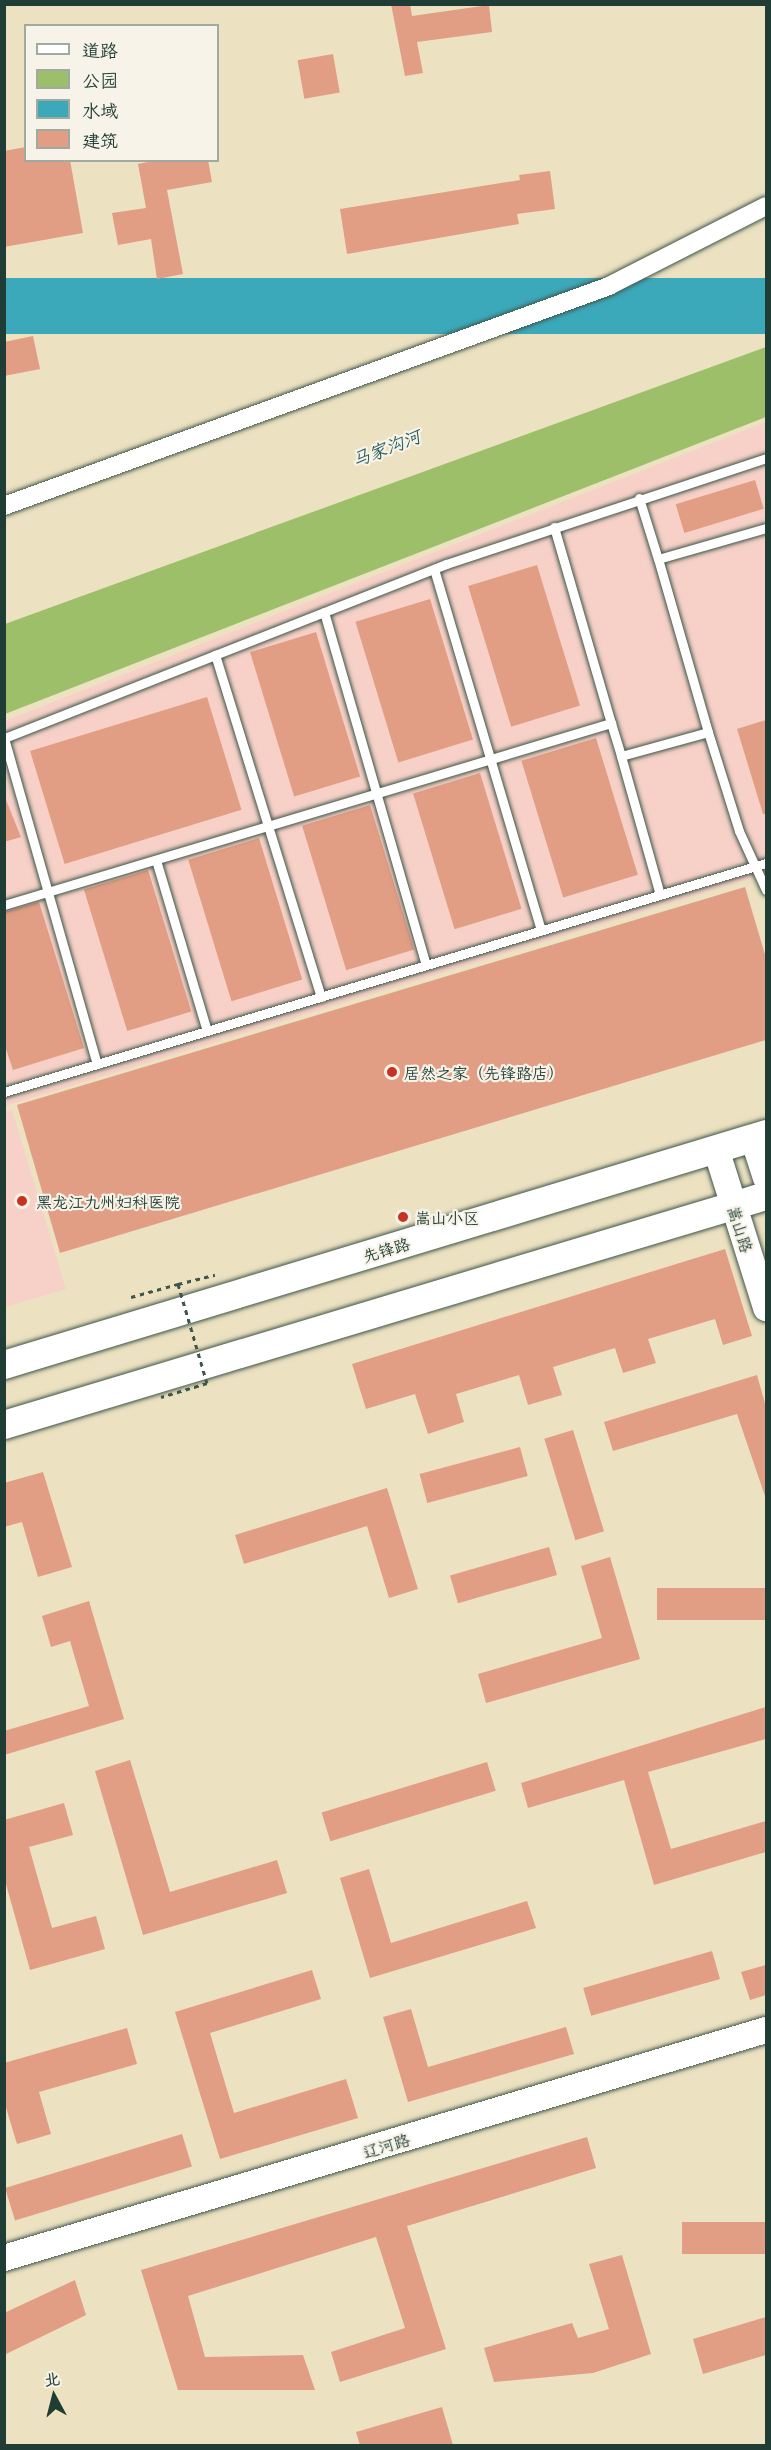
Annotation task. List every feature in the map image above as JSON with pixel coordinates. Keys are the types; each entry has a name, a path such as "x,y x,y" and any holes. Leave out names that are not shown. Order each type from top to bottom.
{"main road":[{"name":"先锋路","path":"4,1365 760,1136"},
{"path":"760,1136 766,1178"},
{"name":"嵩山路","path":"716,1149 766,1308"},
{"path":"4,1425 732,1203 766,1196"},
{"name":"辽河路","path":"4,2258 766,2030"},
{"name":"辽河路","path":"4,2272 766,2046"}],"street":[{"path":"4,506 609,286 766,206"}],"lane":[{"path":"97,1064 6,737 434,569 639,498 766,458"},
{"path":"639,498 739,831 766,890"},
{"path":"554,527 660,895"},
{"path":"658,559 766,528"},
{"path":"434,569 542,930"},
{"path":"324,612 426,965"},
{"path":"215,655 321,997"},
{"path":"4,905 611,723"},
{"path":"621,756 708,732"},
{"path":"156,860 207,1031"},
{"path":"4,1092 766,863"}],"path":[{"path":"131,1297 214,1275"},
{"path":"161,1397 207,1383 178,1284"}],"shaded area":[{"path":"766,422 766,874 5,1106 5,721"},
{"name":"黑龙江九州妇科医院","path":"12,1110 66,1289 5,1307 4,1113"}],"green space":[{"path":"766,347 766,417 5,714 5,624"}],"water":[{"path":"4,278 766,278 766,334 4,334"}],"building":[{"path":"391,4 410,4 412,16 489,5 492,32 417,42 423,73 405,76"},
{"path":"333,54 340,92 304,99 298,60"},
{"path":"24,147 24,162 70,162 83,233 4,247 4,151"},
{"path":"208,162 212,182 167,190 183,274 157,279 151,239 118,245 112,213 146,208 138,164"},
{"path":"550,171 555,209 517,214 519,224 347,254 340,209 520,180 519,175"},
{"path":"33,336 40,369 4,376 4,342"},
{"path":"755,480 764,509 684,533 676,504"},
{"path":"537,565 580,706 511,727 468,586"},
{"path":"430,599 473,740 398,762 355,622"},
{"path":"316,632 360,776 294,797 250,652"},
{"path":"207,697 241,810 65,864 30,751"},
{"path":"766,720 766,814 763,814 737,729"},
{"path":"596,738 638,875 563,898 521,761"},
{"path":"480,773 522,909 455,929 413,793"},
{"path":"4,795 21,837 4,842"},
{"path":"370,805 414,949 346,970 302,826"},
{"path":"259,838 302,980 232,1001 188,860"},
{"path":"148,870 191,1012 127,1031 84,890"},
{"name":"居然之家（先锋路店）","path":"745,887 766,958 766,1040 60,1253 17,1105"},
{"path":"39,902 84,1048 13,1070 4,1043 4,912"},
{"path":"725,1249 752,1336 723,1345 715,1319 648,1339 656,1363 623,1373 615,1348 553,1367 562,1395 528,1405 519,1375 456,1394 464,1422 428,1434 415,1394 366,1409 352,1364"},
{"path":"757,1375 766,1407 766,1499 737,1414 613,1451 604,1422"},
{"path":"573,1430 604,1531 575,1540 544,1439"},
{"path":"520,1447 528,1476 427,1503 420,1474"},
{"path":"43,1472 72,1567 38,1577 22,1522 4,1527 4,1483"},
{"path":"387,1488 418,1589 389,1598 367,1526 244,1564 235,1535"},
{"path":"549,1547 557,1575 458,1603 450,1575"},
{"path":"610,1557 640,1659 486,1703 478,1674 602,1638 581,1566"},
{"path":"657,1588 766,1588 766,1620 657,1620"},
{"path":"89,1601 124,1719 4,1755 4,1731 89,1706 70,1641 51,1647 42,1616"},
{"path":"766,1707 766,1739 648,1772 671,1849 766,1821 766,1852 654,1885 624,1780 528,1808 521,1783"},
{"path":"130,1760 170,1892 277,1860 287,1893 143,1935 95,1771"},
{"path":"487,1762 496,1791 330,1841 322,1813"},
{"path":"64,1803 73,1835 29,1847 52,1928 96,1916 105,1949 30,1970 4,1877 4,1820"},
{"path":"369,1869 391,1943 527,1901 536,1928 370,1978 340,1878"},
{"path":"712,1951 720,1979 591,2016 583,1988"},
{"path":"766,1965 766,1995 750,2000 741,1972"},
{"path":"312,1970 321,1999 210,2033 234,2113 346,2079 358,2118 220,2159 175,2012"},
{"path":"411,2009 428,2067 566,2027 574,2054 408,2102 383,2017"},
{"path":"127,2028 137,2064 39,2092 51,2134 17,2144 4,2101 4,2063"},
{"path":"182,2134 192,2167 15,2221 5,2188"},
{"path":"587,2137 596,2168 407,2226 446,2349 340,2382 331,2352 405,2328 376,2237 188,2296 205,2357 303,2355 315,2390 178,2390 141,2270"},
{"path":"682,2222 766,2222 766,2254 682,2254"},
{"path":"622,2255 651,2354 593,2373 494,2382 484,2348 572,2323 578,2338 609,2329 589,2264"},
{"path":"75,2280 86,2315 4,2355 4,2313"},
{"path":"766,2317 766,2355 703,2374 693,2339"},
{"path":"442,2407 453,2445 360,2445 356,2432"}],"place":[{"name":"居然之家（先锋路店）","path":"392,1072"},
{"name":"黑龙江九州妇科医院","path":"22,1201"},
{"name":"嵩山小区","path":"403,1217"}],"water label":[{"name":"马家沟河","path":"386,448"}]}
